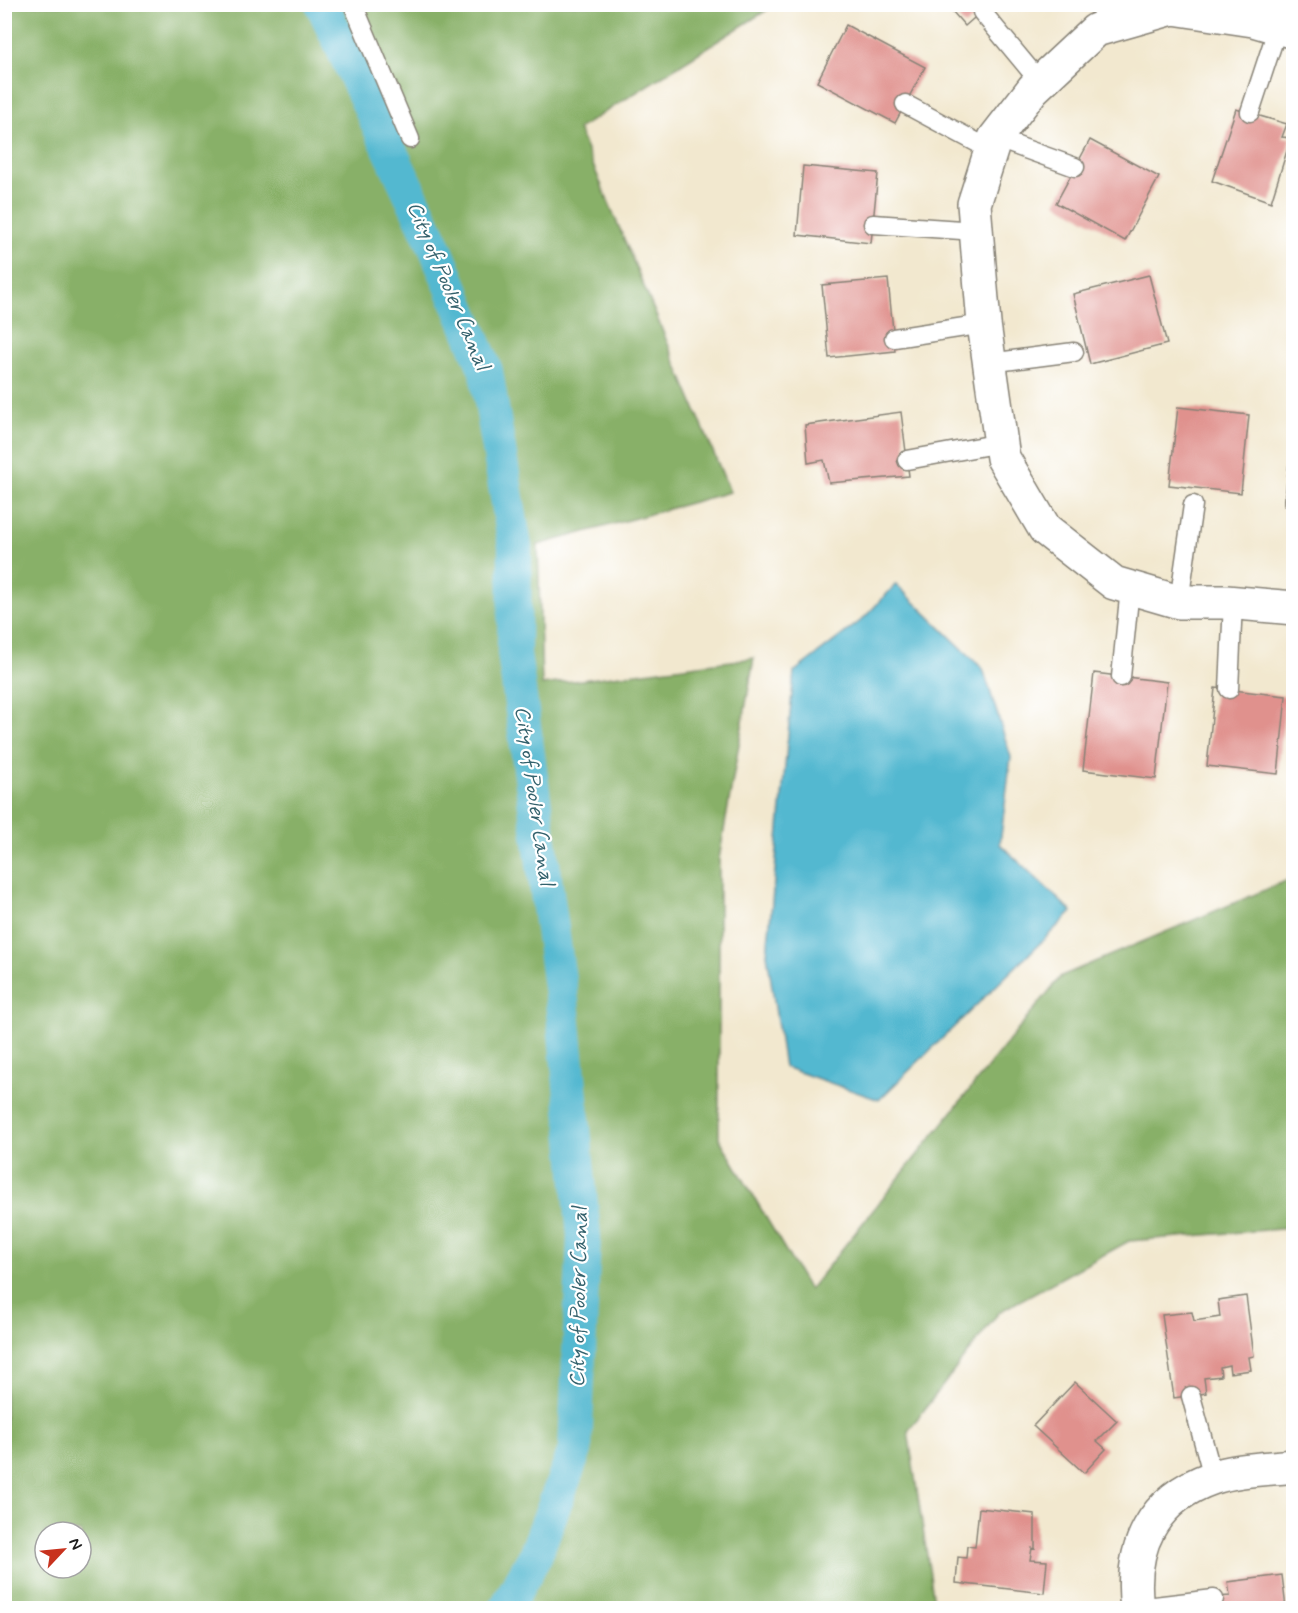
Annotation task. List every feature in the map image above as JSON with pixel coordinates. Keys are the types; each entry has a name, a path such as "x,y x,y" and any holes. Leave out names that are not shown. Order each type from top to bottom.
{"street":[{"path":"1286,23 1253,20 1200,8 1173,8 1103,16 1096,30 1040,82 993,144 974,204 984,324 1003,458 1045,529 1114,583 1179,602 1233,602 1293,608"},
{"path":"1137,1608 1137,1553 1153,1521 1176,1494 1213,1477 1293,1466"}],"lane":[{"path":"353,4 410,139"},
{"path":"982,12 1040,82"},
{"path":"1250,112 1286,23"},
{"path":"905,104 993,144 1075,167"},
{"path":"873,224 976,231"},
{"path":"894,338 984,324"},
{"path":"989,363 1074,352"},
{"path":"907,460 1001,443"},
{"path":"1179,602 1193,505"},
{"path":"1121,677 1130,588"},
{"path":"1230,689 1233,602"},
{"path":"1293,602 1293,608"},
{"path":"1191,1396 1213,1477"},
{"path":"1137,1608 1214,1599"}],"green space":[{"path":"5,5 775,5 578,129 730,492 538,545 542,685 754,658 719,859 719,1138 809,1290 1061,976 1293,878 1293,1228 1129,1241 999,1312 908,1431 935,1608 5,1608"}],"water":[{"path":"896,584 983,669 1011,757 1000,844 1072,912 879,1100 784,1067 767,954 794,672 863,619"}],"building":[{"path":"946,4 990,4 965,26"},
{"path":"846,25 925,67 895,123 817,82"},
{"path":"1236,109 1287,124 1282,137 1291,138 1271,202 1212,181"},
{"path":"1090,140 1159,177 1125,241 1056,203"},
{"path":"803,166 878,173 871,243 797,235"},
{"path":"1149,275 1167,344 1090,364 1073,294"},
{"path":"888,279 895,351 829,358 822,285"},
{"path":"1178,407 1249,415 1241,493 1169,485"},
{"path":"901,412 909,476 829,483 824,460 808,463 805,425"},
{"path":"1292,435 1294,435 1294,507 1284,506"},
{"path":"1094,673 1167,682 1156,779 1083,770"},
{"path":"1215,688 1286,696 1278,774 1207,766"},
{"path":"1246,1296 1254,1356 1249,1357 1251,1370 1230,1373 1229,1365 1220,1367 1221,1376 1204,1378 1206,1393 1174,1398 1162,1315 1192,1312 1194,1321 1220,1317 1218,1300"},
{"path":"1075,1382 1117,1421 1097,1441 1106,1449 1084,1473 1033,1426"},
{"path":"979,1508 1035,1514 1035,1549 1032,1548 1030,1560 1047,1561 1044,1593 956,1583 958,1557 966,1558 967,1546 975,1547"},
{"path":"1282,1575 1286,1608 1219,1608 1217,1597 1230,1596 1228,1582"}],"waterway":[{"name":"City of Pooler Canal","path":"322,4 435,247 486,371 515,546 514,653 562,1001 584,1236 575,1450 535,1556 506,1608"}]}
